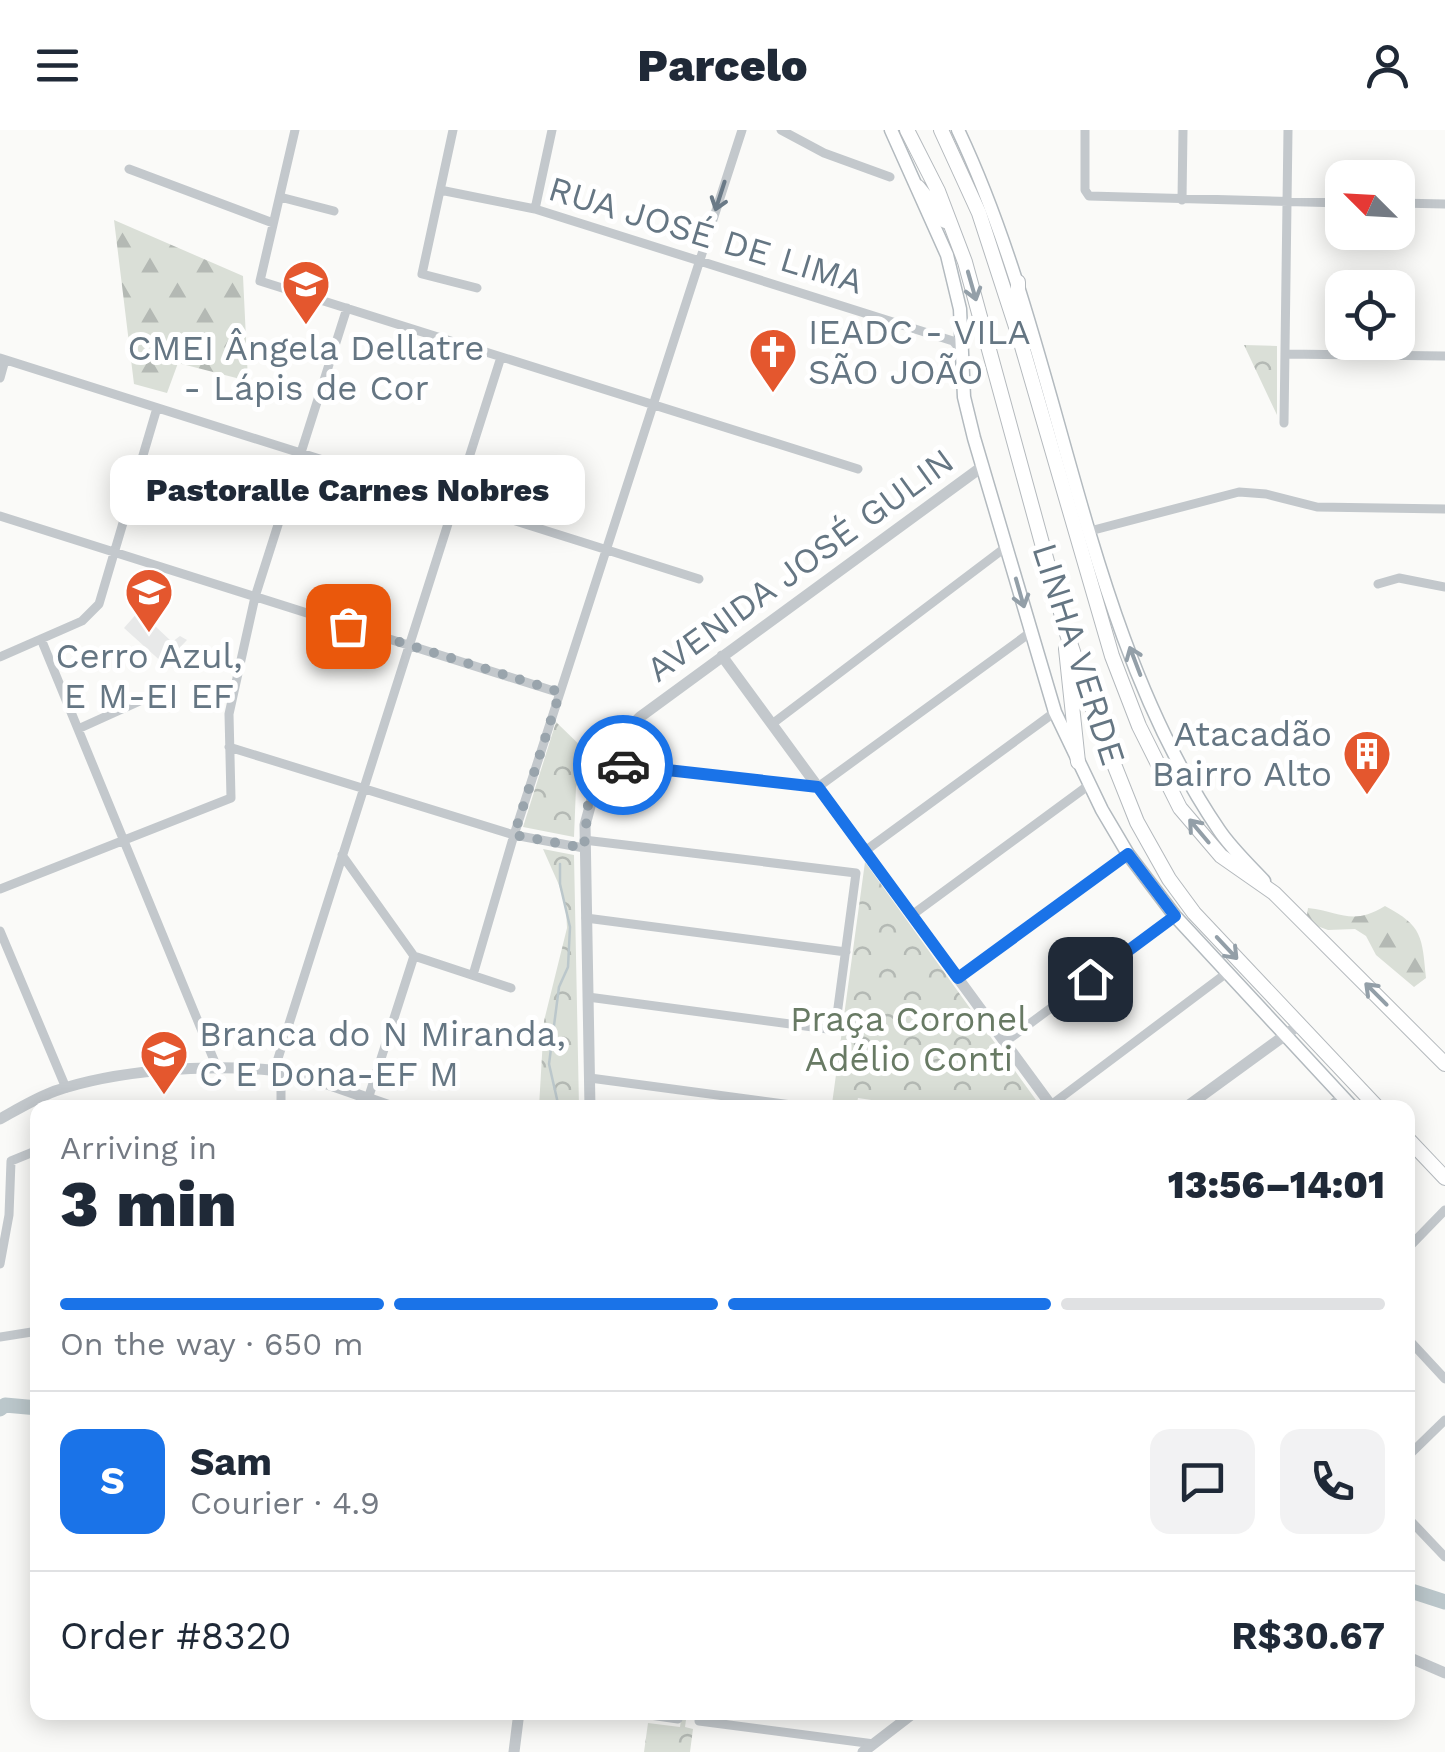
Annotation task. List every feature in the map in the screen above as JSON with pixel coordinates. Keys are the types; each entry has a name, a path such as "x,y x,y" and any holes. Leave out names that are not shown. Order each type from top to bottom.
{"highway":[{"name":"LINHA VERDE","path":"907,130 954,232 1062,614 1096,719 1137,822 1194,913 1370,1100"},
{"name":"LINHA VERDE","path":"941,130 979,213 1112,656 1139,726 1180,808 1222,856 1274,893 1445,1064"},
{"path":"918,186 954,232"},
{"path":"1018,282 1018,336"},
{"path":"1062,614 1078,762"},
{"path":"1415,1149 1445,1178"}],"main road":[{"path":"891,130 948,255 964,397 1031,632 1056,712 1078,762 1128,854 1175,916 1344,1100"},
{"path":"961,134 1018,282 1090,531 1145,688 1191,785 1220,832 1274,893"}],"street":[{"path":"295,130 260,281 858,469"},
{"path":"453,130 422,274 477,288"},
{"path":"536,210 552,130"},
{"path":"473,975 514,835 742,130"},
{"path":"782,130 824,153 890,177"},
{"path":"1085,130 1085,190 1092,196 1325,203"},
{"path":"1182,200 1183,130"},
{"path":"1284,422 1288,130"},
{"path":"129,169 274,223"},
{"name":"RUA JOSÉ DE LIMA","path":"440,190 536,210 959,341"},
{"path":"280,197 334,211"},
{"path":"1415,204 1445,204"},
{"path":"0,889 231,798 231,700 255,596 347,308"},
{"path":"1284,354 1445,356"},
{"path":"281,1100 278,1072 342,855 501,357"},
{"path":"0,378 2,359 699,579"},
{"path":"0,658 91,615 104,596 157,408"},
{"name":"AVENIDA JOSÉ GULIN","path":"590,1100 584,844 588,805 602,762 615,741 631,724 983,466"},
{"path":"1090,531 1239,492 1326,508 1445,509"},
{"path":"0,516 560,692"},
{"path":"772,724 1006,548"},
{"path":"1378,584 1400,578 1445,587"},
{"path":"602,762 818,787 1031,632"},
{"path":"41,639 218,1070"},
{"path":"722,656 1048,1100"},
{"path":"78,729 162,692"},
{"path":"865,850 1056,712"},
{"path":"229,747 514,835 856,873 835,1030 588,997"},
{"path":"912,915 1089,785"},
{"path":"958,978 1128,854"},
{"path":"342,855 414,956 511,988"},
{"path":"1005,1042 1175,916"},
{"path":"586,918 846,952"},
{"path":"0,931 66,1088"},
{"path":"376,1100 414,956"},
{"path":"1060,1100 1228,972"},
{"path":"1196,1100 1299,1024"},
{"path":"40,1100 66,1088 137,1074 218,1070 278,1072 366,1100"},
{"path":"590,1078 754,1100"},
{"path":"0,1119 30,1105"},
{"path":"0,1264 9,1215 11,1161 30,1153"},
{"path":"1415,1241 1445,1210"},
{"path":"0,1337 30,1333"},
{"path":"1415,1347 1445,1379"},
{"path":"1415,1449 1445,1420"},
{"path":"1415,1525 1445,1557"},
{"path":"1415,1660 1445,1673"},
{"path":"514,1752 518,1720"},
{"path":"699,1722 868,1748 905,1720"}],"shaded area":[{"name":"Cerro Azul, E M-EI EF","path":"139,611 172,642 180,636 187,640 164,664 124,628"}],"green space":[{"path":"114,220 243,276 248,381 178,363 167,393 134,384"},
{"path":"1244,345 1277,346 1277,415"},
{"path":"556,722 589,754 576,787 574,837 523,827"},
{"path":"543,849 574,855 579,1100 539,1100 544,1021 567,928 559,885"},
{"name":"Praça Coronel Adélio Conti","path":"865,862 1036,1100 833,1100"},
{"path":"1385,906 1414,927 1421,942 1426,978 1414,987 1376,955 1366,936 1355,929 1328,930 1306,922 1308,908 1355,916"},
{"path":"681,1720 686,1720 685,1727 693,1729 690,1752 644,1752 648,1723 680,1727"}],"waterway":[{"path":"557,1100 549,1064 559,987 568,967 570,927 560,884 560,864"},
{"path":"0,1409 5,1405 30,1407"},
{"path":"1415,1592 1445,1602"}],"way so far":[{"path":"348,626 560,692 514,835 584,848 588,805 602,762 623,765"}],"place":[{"name":"CMEI Ângela Dellatre - Lápis de Cor","path":"306,326"},
{"name":"IEADC - VILA SÃO JOÃO","path":"773,394"},
{"name":"Pastoralle Carnes Nobres","path":"348,626"},
{"name":"Cerro Azul, E M-EI EF","path":"149,634"},
{"name":"Atacadão Bairro Alto","path":"1367,796"},
{"name":"Branca do N Miranda, C E Dona-EF M","path":"164,1096"}],"route":[{"path":"623,765 818,787 958,978 1128,854 1175,916 1090,979"}]}
